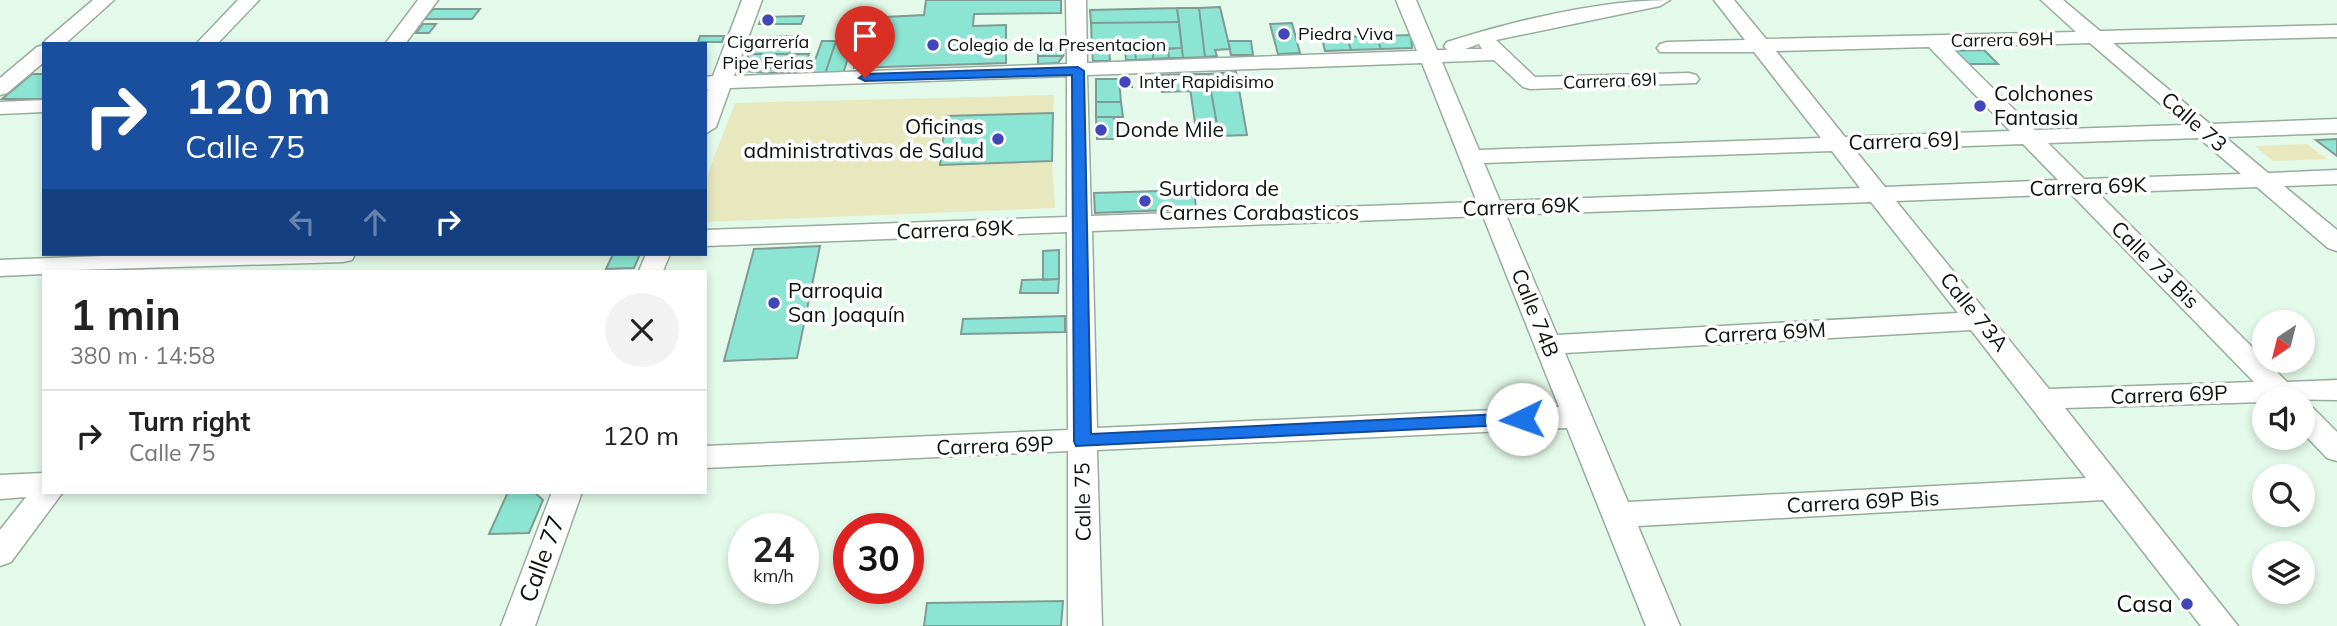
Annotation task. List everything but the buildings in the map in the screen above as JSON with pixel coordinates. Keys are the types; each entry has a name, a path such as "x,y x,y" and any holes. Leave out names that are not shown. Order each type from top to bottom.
{"street":[{"path":"55,42 104,0"},
{"path":"208,42 249,0"},
{"path":"397,42 428,0"},
{"path":"707,116 713,83 752,0"},
{"name":"Calle 75","path":"1076,0 1077,226 1086,626"},
{"name":"Calle 74B","path":"1406,0 1663,626"},
{"path":"1427,55 1482,37 1660,0"},
{"name":"Calle 73A","path":"1724,0 2221,626"},
{"name":"Calle 73","path":"2051,0 2337,243"},
{"name":"Carrera 69H","path":"1667,48 2337,31"},
{"path":"1482,37 1499,54"},
{"name":"Calle 73 Bis","path":"1934,41 2276,387"},
{"name":"Carrera 69I","path":"1499,54 1530,83 1689,79 1667,48"},
{"path":"0,89 42,53"},
{"path":"713,83 1499,54"},
{"path":"0,108 42,106"},
{"name":"Carrera 69J","path":"1472,157 2337,126"},
{"name":"Carrera 69K","path":"707,238 2337,177"},
{"path":"0,268 311,256"},
{"name":"Carrera 69M","path":"1548,345 1981,321"},
{"name":"Carrera 69P","path":"2315,392 2337,390"},
{"name":"Carrera 69P","path":"2042,399 2252,396"},
{"name":"Carrera 69P","path":"707,457 1578,417"},
{"path":"2315,427 2337,450"},
{"path":"0,487 42,485"},
{"name":"Carrera 69P Bis","path":"1618,515 2109,488"},
{"path":"0,553 46,494"},
{"name":"Calle 77","path":"518,626 566,494"}],"green space":[{"path":"1054,95 1053,113 946,116 940,164 1052,161 1055,208 707,222 707,176 735,103"},
{"path":"2307,144 2327,159 2273,161 2255,146"}],"place":[{"name":"Cigarrería Pipe Ferias","path":"768,20"},
{"name":"Piedra Viva","path":"1284,34"},
{"name":"Colegio de la Presentacion","path":"933,45"},
{"name":"Inter Rapidisimo","path":"1125,82"},
{"name":"Colchones Fantasia","path":"1980,106"},
{"name":"Donde Mile","path":"1101,130"},
{"name":"Oficinas administrativas de Salud","path":"998,139"},
{"name":"Surtidora de Carnes Corabasticos","path":"1145,201"},
{"name":"Parroquia San Joaquín","path":"774,303"},
{"name":"Casa","path":"2187,604"}],"route":[{"path":"865,78 1078,71 1077,236 1082,441 1522,419"}]}
